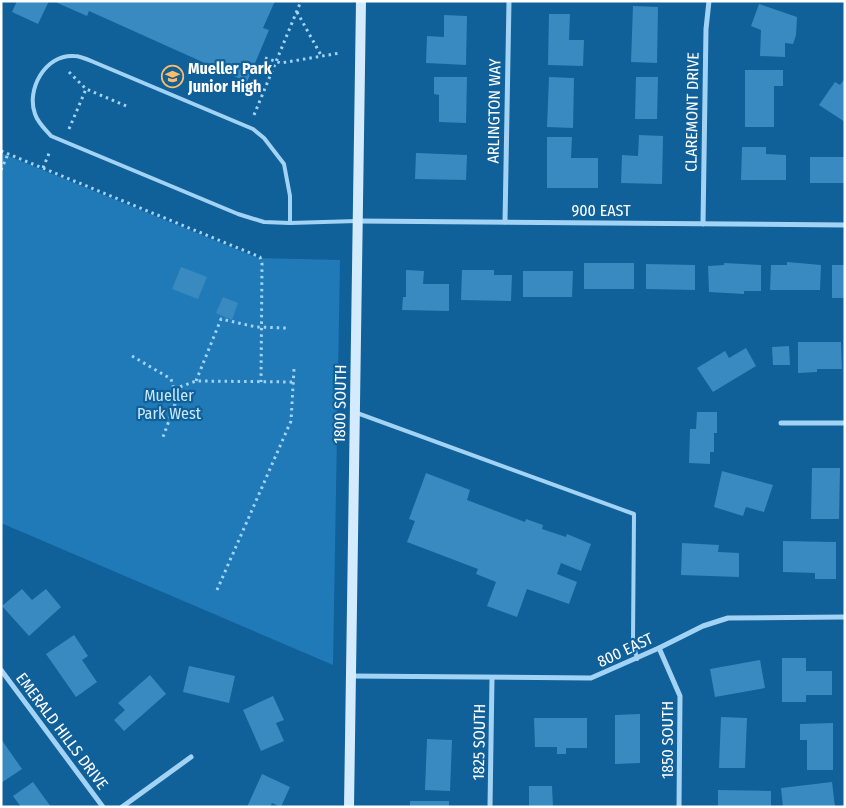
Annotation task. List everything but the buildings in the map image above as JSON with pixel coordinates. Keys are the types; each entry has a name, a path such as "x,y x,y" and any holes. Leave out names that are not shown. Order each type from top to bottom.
{"main road":[{"name":"1800 SOUTH","path":"348,807 361,1"}],"street":[{"name":"ARLINGTON WAY","path":"505,222 509,1"},
{"name":"CLAREMONT DRIVE","path":"703,224 706,29 710,1"},
{"name":"900 EAST","path":"358,221 845,225"},
{"path":"781,423 845,424"},
{"name":"800 EAST","path":"351,676 591,678 637,659 703,626 728,618 845,616"},
{"name":"1850 SOUTH","path":"659,648 680,696 679,807"},
{"name":"EMERALD HILLS DRIVE","path":"1,670 103,807"},
{"name":"1825 SOUTH","path":"490,807 492,678"},
{"path":"122,807 191,758"}],"lane":[{"path":"290,223 290,196 284,164 276,150 253,130 96,62 75,56 58,59 47,66 40,75 33,88 32,102 35,115 51,136 238,214 264,222 290,223 358,221"},
{"path":"355,412 634,514 633,640 637,659"}],"path":[{"path":"254,115 301,1"},
{"path":"297,12 322,57"},
{"path":"265,58 276,62 340,53"},
{"path":"69,72 86,89 129,107"},
{"path":"69,130 86,89"},
{"path":"1,151 260,257 262,264 261,382"},
{"path":"43,168 50,151"},
{"path":"1,170 8,154"},
{"path":"196,381 221,318 262,327 286,328"},
{"path":"132,356 171,379 177,399 163,437"},
{"path":"218,590 291,421 294,369"},
{"path":"174,388 196,381 294,382"}],"green space":[{"name":"Mueller Park West","path":"1,153 258,258 340,260 333,665 1,523"}],"place":[{"name":"Mueller Park Junior High","path":"172,77"}]}
